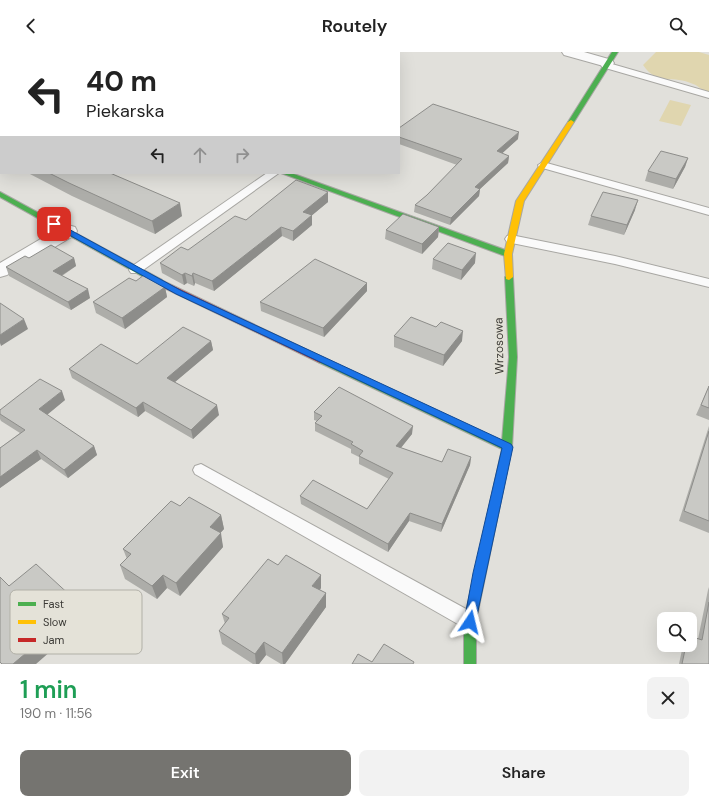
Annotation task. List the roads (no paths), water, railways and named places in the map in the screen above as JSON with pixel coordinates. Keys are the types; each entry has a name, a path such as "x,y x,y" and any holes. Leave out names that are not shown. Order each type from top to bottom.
{"street":[{"path":"569,52 609,60"},
{"name":"Wrzosowa","path":"470,664 470,622 479,573 508,447 513,357 508,254 511,239 520,201 609,60"},
{"path":"287,174 508,254"},
{"path":"0,194 135,270 186,296 508,447"},
{"path":"0,271 68,231"}],"lane":[{"path":"609,60 709,95"},
{"path":"543,165 709,212"},
{"path":"135,270 273,174"},
{"path":"511,239 615,260 709,282"},
{"path":"201,470 470,622"}]}
